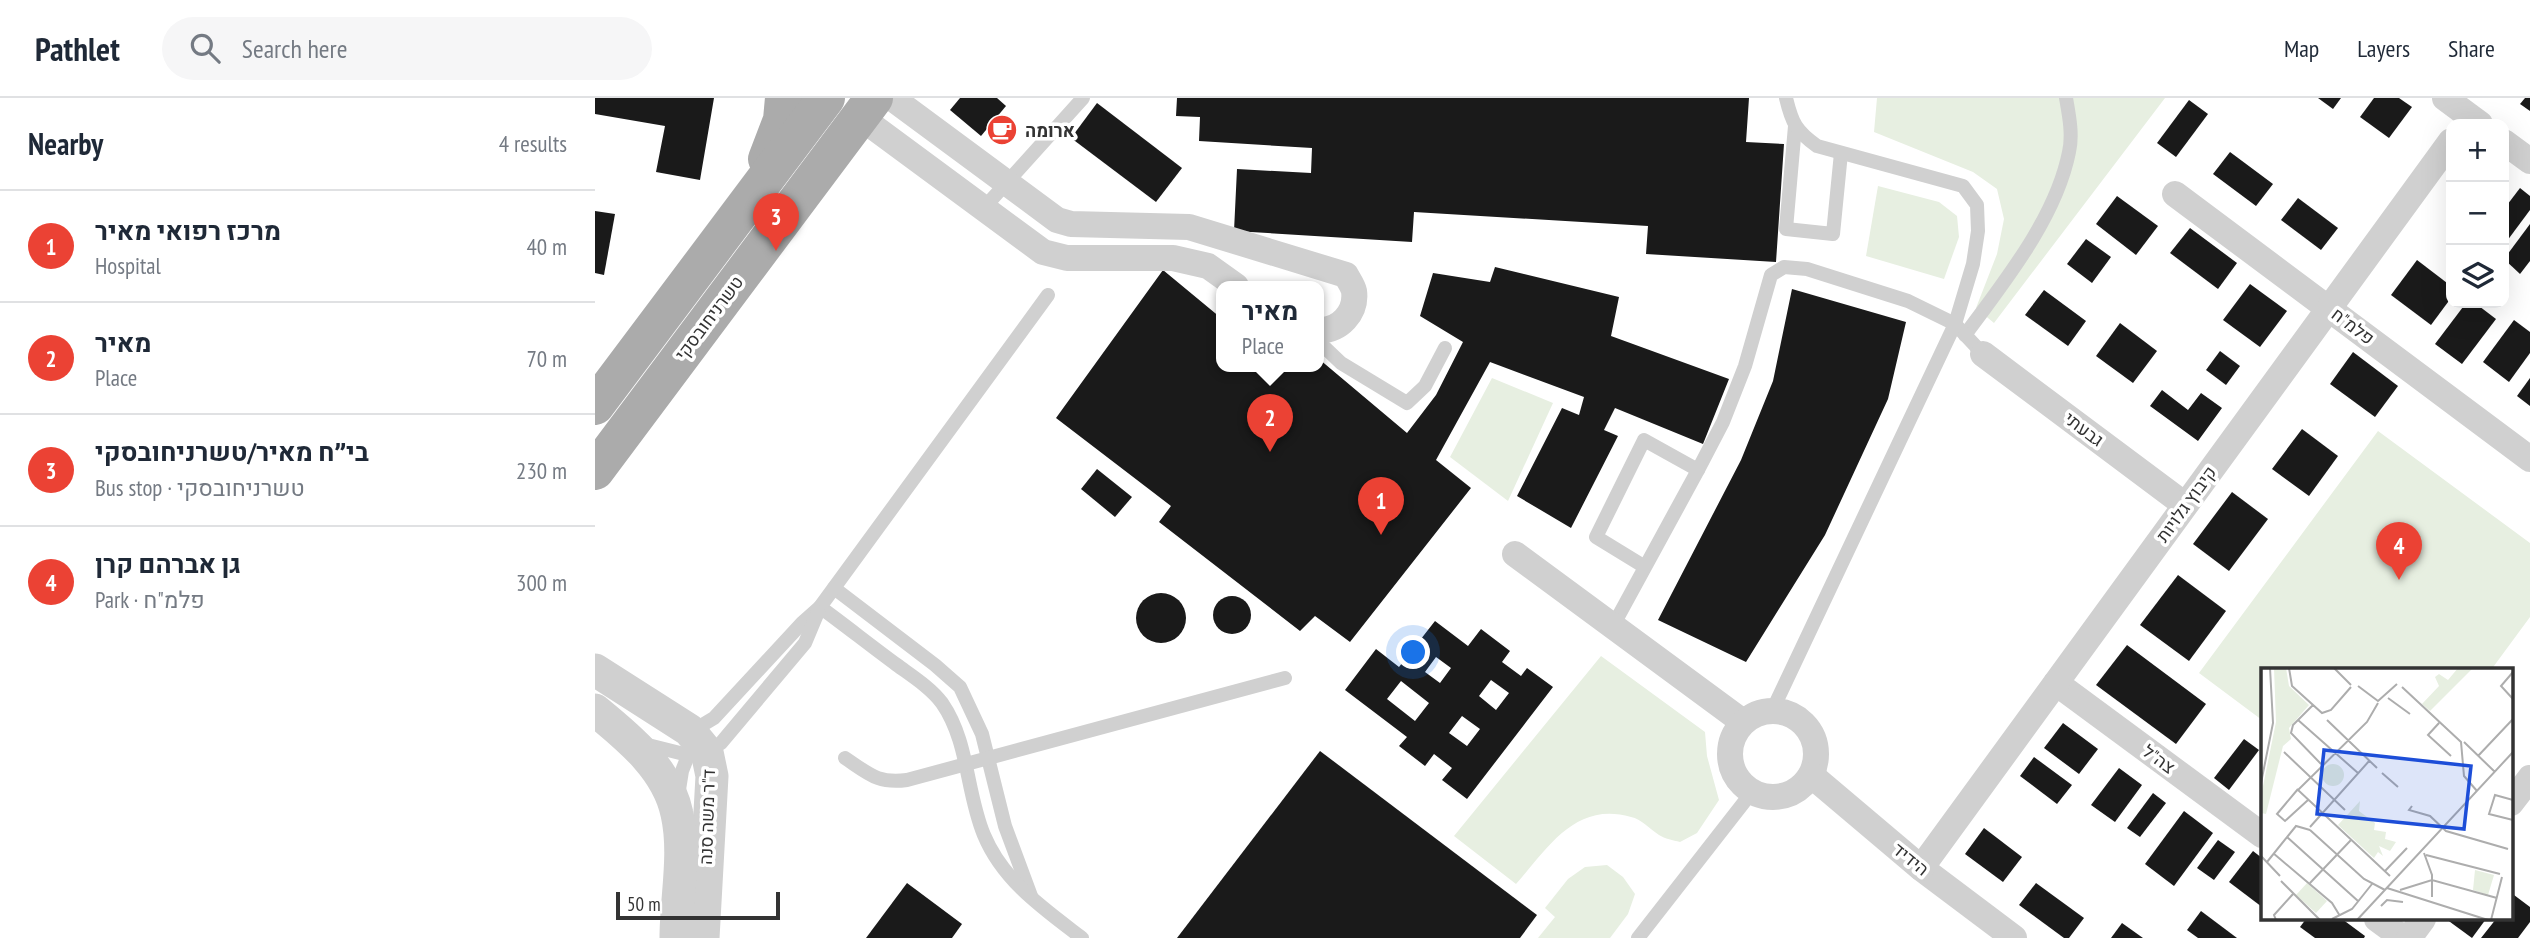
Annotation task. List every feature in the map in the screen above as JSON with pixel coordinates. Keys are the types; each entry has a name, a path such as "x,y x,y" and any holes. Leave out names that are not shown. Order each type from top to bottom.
{"main road":[{"path":"753,196 782,120 784,98"},
{"path":"595,406 826,98"},
{"name":"טשרניחובסקי","path":"595,471 865,103"}],"street":[{"path":"2445,98 2474,116"},
{"path":"865,103 1007,184 1057,220 1071,224 1189,228 1346,275 1354,291 1351,310 1342,324 1324,331"},
{"path":"865,103 983,209 1043,252 1067,258 1173,258 1208,266 1229,281"},
{"path":"2509,146 2530,162"},
{"name":"קיבוץ גלויות","path":"1921,868 2446,148"},
{"name":"פלמ\"ח","path":"2175,194 2530,459"},
{"name":"גבעתי","path":"1967,338 2185,505"},
{"path":"1515,554 1743,722"},
{"path":"595,670 694,739"},
{"name":"צה\"ל","path":"2056,683 2261,834"},
{"name":"ד\"ר משה סנה","path":"595,710 633,741 652,764 668,790 677,813 680,853 675,938"},
{"path":"1772,711 1787,713 1800,720 1810,732 1815,746 1811,775 1801,787 1781,797 1766,797 1752,792 1740,783 1730,764 1730,748 1734,734 1743,722 1758,713 1772,711"},
{"name":"ד\"ר משה סנה","path":"694,739 712,776 703,938"},
{"name":"הידיד","path":"1811,775 1921,868 2014,938"},
{"path":"2513,800 2530,778"},
{"path":"2378,920 2403,938"},
{"path":"2409,938 2422,920"}],"lane":[{"path":"983,209 1083,98"},
{"path":"1786,98 1795,126 1817,146 1963,186 1977,205 1978,231 1967,338"},
{"path":"1772,711 1967,338 2030,247 2056,191 2070,151 2066,98"},
{"path":"1795,126 1786,229 1833,234 1841,153"},
{"path":"1613,626 1723,422 1745,366 1771,275 1784,267 1807,269 1908,300 1967,338"},
{"path":"677,813 678,789 694,739 820,607 1048,295"},
{"path":"1324,347 1341,363 1407,403 1425,386 1445,348"},
{"path":"1645,567 1596,537 1644,440 1698,470"},
{"path":"834,589 960,687 982,734 1005,826 1033,901"},
{"path":"633,741 694,739 721,743 806,643 820,607"},
{"path":"820,607 920,682 941,702 960,741 983,834 1006,872 1033,901 1082,938"},
{"path":"845,758 875,779 889,782 927,776 1285,678"},
{"path":"1638,938 1752,792"}],"shaded area":[{"path":"1877,98 2165,98 1994,323 1976,308 1997,254 2004,219 1997,189 1973,172 1874,132"},
{"path":"1878,186 1939,202 1957,216 1959,237 1944,279 1866,256"},
{"path":"1492,378 1553,403 1508,501 1450,457"},
{"path":"2378,431 2530,543 2530,617 2492,668 2261,668 2261,719 2199,673"},
{"path":"1601,656 1705,732 1707,756 1719,800 1697,833 1680,842 1661,836 1631,817 1611,814 1578,822 1552,843 1516,884 1454,836"},
{"path":"1607,865 1623,877 1635,894 1628,914 1610,938 1538,938 1555,917 1545,908 1568,879 1585,867"}],"building":[{"path":"595,98 714,98 700,180 656,172 665,126 595,114"},
{"path":"960,98 997,98 1006,106 981,136 950,110"},
{"path":"1177,98 1749,98 1746,142 1784,144 1776,262 1646,254 1648,226 1414,212 1412,242 1234,231 1237,169 1311,173 1312,148 1199,141 1200,117 1176,116"},
{"path":"2318,98 2341,98 2333,109"},
{"path":"2374,98 2399,98 2412,107 2389,138 2360,117"},
{"path":"2525,98 2530,98 2530,111 2520,104"},
{"path":"2189,100 2208,114 2176,157 2157,143"},
{"path":"1097,103 1182,168 1156,202 1071,138"},
{"path":"2230,152 2273,184 2256,206 2213,174"},
{"path":"2520,188 2530,196 2530,210 2509,238 2509,202"},
{"path":"2117,196 2158,226 2136,255 2096,224"},
{"path":"2298,198 2338,228 2321,250 2281,220"},
{"path":"595,211 615,214 604,275 595,273"},
{"path":"2530,224 2530,261 2520,274 2509,264 2509,252"},
{"path":"2190,228 2237,263 2218,289 2170,253"},
{"path":"2086,239 2111,257 2092,283 2067,264"},
{"path":"2417,260 2446,282 2446,305 2431,325 2391,295"},
{"path":"1495,267 1619,297 1611,336 1729,379 1703,444 1615,408 1604,430 1618,436 1571,528 1517,496 1562,408 1579,415 1584,397 1490,362 1436,460 1471,488 1350,642 1315,616 1300,631 1159,522 1171,506 1056,418 1163,270 1216,314 1216,372 1324,372 1324,363 1407,433 1436,395 1463,342 1420,316 1433,273 1490,282"},
{"path":"2250,284 2287,311 2260,347 2223,320"},
{"path":"1792,289 1906,322 1888,399 1825,535 1746,662 1658,620 1741,460 1773,381"},
{"path":"2044,290 2086,321 2068,346 2025,315"},
{"path":"2462,308 2482,308 2496,319 2462,364 2435,344"},
{"path":"2514,320 2530,332 2530,353 2509,382 2483,362"},
{"path":"2120,323 2157,351 2133,383 2096,356"},
{"path":"2220,351 2240,366 2226,385 2206,370"},
{"path":"2353,352 2398,386 2375,417 2330,384"},
{"path":"2530,378 2530,406 2517,396"},
{"path":"2162,390 2188,410 2201,393 2222,408 2198,441 2150,406"},
{"path":"2302,429 2338,456 2309,496 2272,469"},
{"path":"1097,469 1132,497 1115,517 1081,489"},
{"path":"2232,492 2268,519 2229,571 2193,544"},
{"path":"2178,575 2226,611 2189,661 2140,625"},
{"path":"1161,593 1179,600 1186,618 1179,636 1161,643 1143,636 1136,618 1143,600"},
{"path":"1232,596 1246,601 1251,615 1246,629 1232,634 1218,629 1213,615 1218,601"},
{"path":"1435,621 1468,646 1481,629 1510,651 1502,662 1521,676 1527,668 1553,687 1467,799 1442,780 1452,768 1434,754 1425,766 1399,746 1407,737 1345,690 1376,649 1399,667","holes":["1436,657 1451,668 1440,683 1425,672","1491,680 1509,693 1496,710 1479,696","1401,681 1429,703 1415,721 1387,699","1462,716 1480,729 1467,746 1449,733"]},
{"path":"2127,645 2206,704 2176,744 2096,685"},
{"path":"2063,723 2098,749 2079,774 2044,748"},
{"path":"2244,739 2259,750 2229,790 2214,778"},
{"path":"1320,751 1537,915 1520,938 1177,938"},
{"path":"2034,757 2072,785 2057,804 2020,776"},
{"path":"2119,768 2142,785 2115,822 2091,805"},
{"path":"2153,793 2166,803 2140,837 2127,828"},
{"path":"2184,811 2213,833 2174,886 2145,864"},
{"path":"1984,828 2022,857 2003,882 1965,854"},
{"path":"2218,840 2235,852 2214,880 2197,868"},
{"path":"2253,851 2261,857 2261,906 2229,882"},
{"path":"907,883 962,924 952,938 866,938"},
{"path":"2036,883 2084,918 2069,938 2064,938 2019,905"},
{"path":"2513,896 2530,907 2530,922 2518,938 2481,938 2495,920 2513,920"},
{"path":"2201,911 2237,938 2198,938 2187,930"},
{"path":"2305,920 2343,920 2365,936 2315,938 2300,927"},
{"path":"2447,920 2485,920 2472,938"},
{"path":"2122,923 2143,938 2111,938"}],"place":[{"name":"ארומה","path":"1002,130"},
{"name":"בי״ח מאיר/טשרניחובסקי","path":"776,251"},
{"name":"מאיר","path":"1270,452"},
{"name":"מרכז רפואי מאיר","path":"1381,535"},
{"name":"גן אברהם קרן","path":"2399,580"}]}
